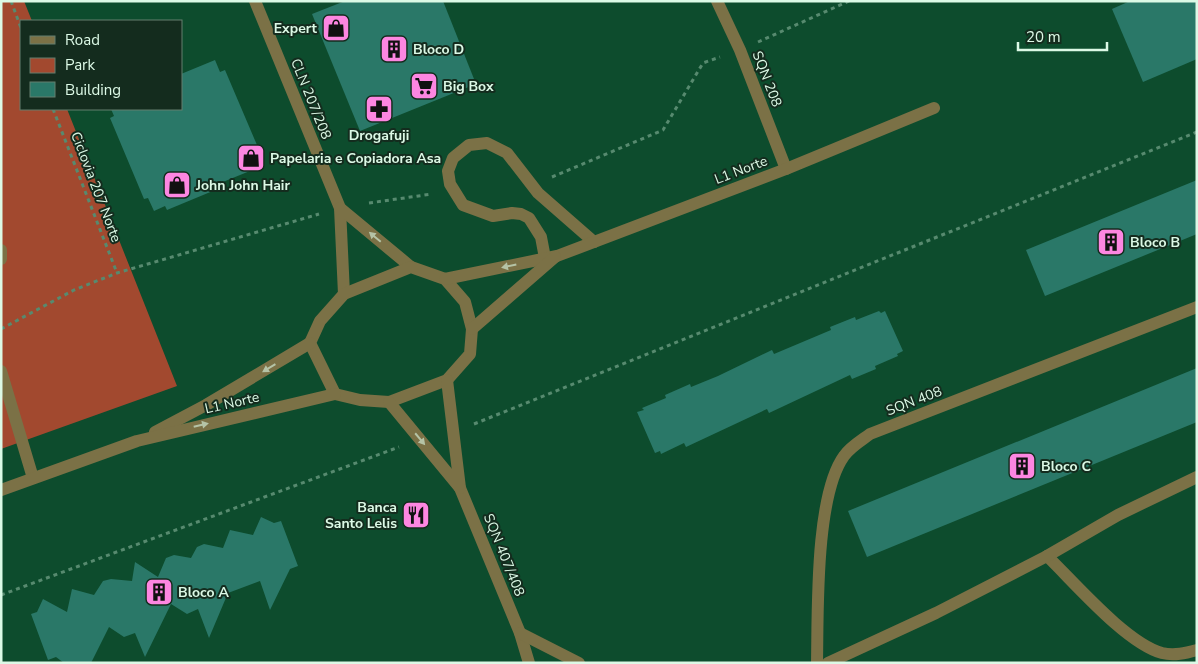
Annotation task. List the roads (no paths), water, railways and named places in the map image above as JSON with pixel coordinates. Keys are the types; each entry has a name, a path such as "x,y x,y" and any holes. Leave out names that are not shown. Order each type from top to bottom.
{"street":[{"name":"CLN 207/208","path":"255,1 340,208 344,294"},
{"name":"SQN 208","path":"717,1 740,50 786,169"},
{"name":"L1 Norte","path":"446,279 551,257 594,242 786,169 934,108"},
{"path":"551,257 529,218 522,214 512,213 493,216 463,204 450,184 448,171 453,158 469,144 487,143 507,153 538,193 594,242"},
{"name":"CLN 207/208","path":"340,208 411,267"},
{"path":"1,250 1,259"},
{"name":"L1 Norte","path":"472,329 551,257"},
{"path":"411,267 446,279 465,302 472,329 470,354 447,380 389,402 360,400 335,394 310,343 320,321 344,294 411,267"},
{"name":"SQN 408","path":"817,663 818,572 827,506 834,475 844,455 870,434 1197,307"},
{"name":"L1 Norte","path":"137,441 206,405 310,343"},
{"path":"1,371 33,478"},
{"name":"SQN 407/408","path":"447,380 460,488 520,634 529,663"},
{"name":"L1 Norte","path":"1,490 137,441 335,394"},
{"name":"SQN 407/408","path":"389,402 460,488"},
{"path":"828,663 936,613 1048,556 1118,515 1197,477"},
{"path":"1048,556 1102,610 1148,648 1163,653 1175,654 1197,650"},
{"path":"520,634 579,663"}],"place":[{"name":"Expert","path":"336,28"},
{"name":"Bloco D","path":"394,49"},
{"name":"Big Box","path":"424,86"},
{"name":"Drogafuji","path":"379,109"},
{"name":"Papelaria e Copiadora Asa","path":"251,158"},
{"name":"John John Hair","path":"177,185"},
{"name":"Bloco B","path":"1111,242"},
{"name":"Bloco C","path":"1022,466"},
{"name":"Banca Santo Lelis","path":"416,515"},
{"name":"Bloco A","path":"159,592"}]}
